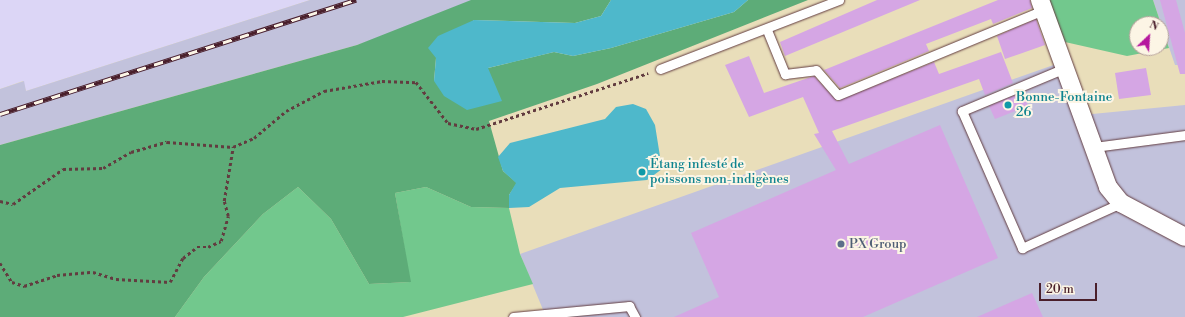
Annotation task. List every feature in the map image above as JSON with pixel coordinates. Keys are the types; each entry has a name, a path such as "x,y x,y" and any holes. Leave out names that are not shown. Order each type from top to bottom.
{"street":[{"path":"1042,5 1108,187 1121,204 1185,237"}],"lane":[{"path":"660,69 767,30 839,0"},
{"path":"767,30 785,74 816,70 838,95 1042,5"},
{"path":"1065,68 962,111 1022,248 1121,204"},
{"path":"1094,147 1185,135"},
{"path":"513,317 629,306 635,317"}],"path":[{"path":"0,201 13,204 63,169 103,168 131,152 166,142 233,147 254,138 286,111 303,101 324,92 367,83 416,82 448,123 471,129 490,126 660,69"},
{"path":"0,263 12,282 24,286 57,275 92,272 116,279 170,282 183,258 197,246 208,247 221,241 228,216 224,201 233,147"}],"shaded area":[{"path":"0,0 310,0 26,91 23,81 0,89"},
{"path":"310,0 492,0 357,45 0,145 0,89 24,81 26,91"},
{"path":"1153,0 1185,0 1185,65 1175,65 1169,47 1169,16 1158,16"},
{"path":"1062,62 1082,115 1185,105 1185,317 546,317 520,254"}],"green space":[{"path":"471,0 611,0 601,16 575,23 474,20 436,58 434,81 554,52 573,56 611,48 734,12 748,0 808,0 597,84 489,121 503,171 517,183 509,195 509,208 471,207 426,187 395,193 411,282 369,284 331,219 298,187 263,214 204,277 175,317 0,317 0,145 357,45"},
{"path":"1049,0 1153,0 1158,16 1129,16 1129,56 1065,42"},
{"path":"298,187 331,219 369,284 410,282 395,193 426,187 471,207 509,208 520,254 533,284 403,317 175,317 204,277 263,214"}],"water":[{"path":"611,0 748,0 734,12 611,48 573,56 554,52 488,68 502,101 467,110 444,96 434,81 436,58 428,48 438,36 474,20 575,23 601,16"},
{"path":"633,104 646,109 655,125 662,169 647,180 560,188 529,207 509,208 509,195 516,183 503,171 498,157 510,143 605,119 616,107"}],"building":[{"path":"877,0 920,0 785,56 780,42"},
{"path":"998,0 1030,0 1032,8 993,24 991,19 926,44 929,51 840,88 824,70"},
{"path":"1160,0 1176,0 1185,33 1185,74 1180,74 1169,33 1169,16 1164,16"},
{"path":"1036,19 1045,45 1005,59 997,36"},
{"path":"1001,52 1013,83 985,95 979,79 832,131 849,164 940,125 998,258 863,317 674,317 719,297 691,233 836,170 814,134 819,133 803,97 749,117 725,65 749,56 764,93 814,76 837,101 934,62 939,74"},
{"path":"1146,68 1151,95 1119,99 1115,73"},
{"name":"Bonne-Fontaine 26","path":"1023,92 1028,106 995,119 989,106"},
{"path":"1032,293 1043,317 977,317"}],"railway":[{"path":"0,114 356,0"}],"place":[{"name":"Bonne-Fontaine 26","path":"1008,105"},
{"name":"Étang infesté de poissons non-indigènes","path":"642,172"},
{"name":"PX Group","path":"841,244"}]}
